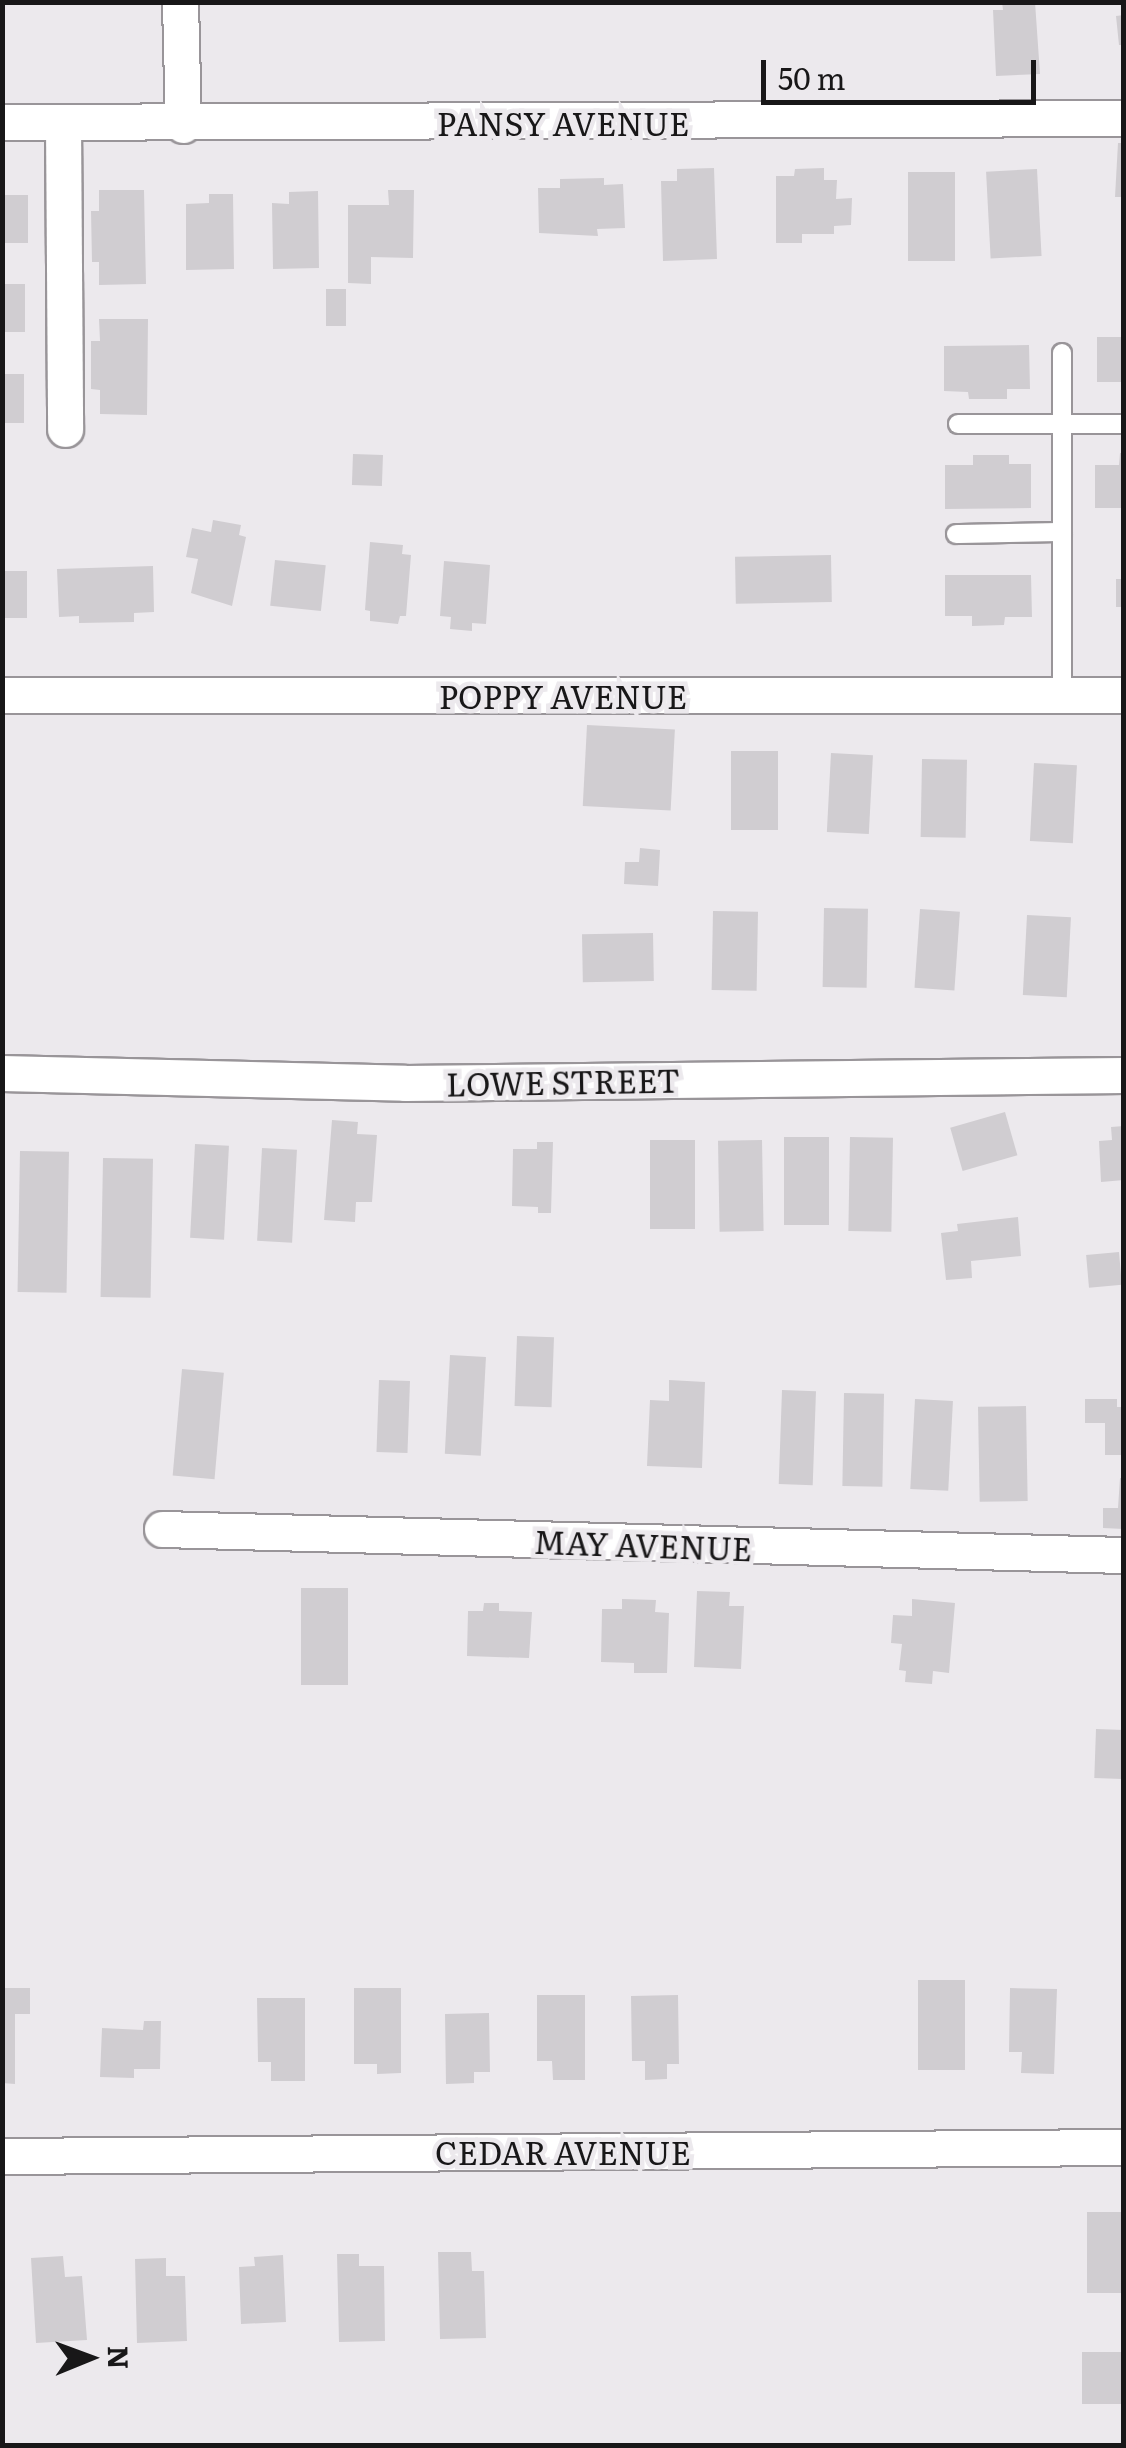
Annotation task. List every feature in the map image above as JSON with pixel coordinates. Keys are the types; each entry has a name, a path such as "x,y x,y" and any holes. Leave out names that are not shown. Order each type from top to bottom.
{"street":[{"path":"180,2 183,124"},
{"name":"PANSY AVENUE","path":"2,122 1124,118"},
{"path":"63,123 65,430"},
{"name":"POPPY AVENUE","path":"2,696 1124,695"},
{"name":"LOWE STREET","path":"2,1073 405,1083 1124,1075"},
{"name":"MAY AVENUE","path":"162,1530 1124,1556"},
{"name":"CEDAR AVENUE","path":"2,2156 1124,2147"}],"lane":[{"path":"1062,354 1062,695"},
{"path":"958,424 1124,424"},
{"path":"956,534 1062,532"}],"building":[{"path":"1002,2 1035,2 1040,74 996,76 993,10 1003,10"},
{"path":"1124,15 1124,45 1119,45 1116,16"},
{"path":"1118,143 1124,143 1124,197 1115,197"},
{"path":"714,168 717,259 663,261 661,181 677,181 677,169"},
{"path":"824,168 824,180 837,180 836,199 852,198 851,225 834,226 834,234 802,234 802,243 776,243 776,176 794,176 795,169"},
{"path":"1037,169 1042,256 991,259 986,172"},
{"path":"908,172 955,172 955,261 908,261"},
{"path":"604,178 604,185 623,184 625,228 597,229 598,236 539,233 538,188 560,188 560,179"},
{"path":"99,190 144,190 146,284 99,285 99,262 92,262 91,211 99,211"},
{"path":"388,190 414,190 413,258 371,257 371,284 348,283 348,205 389,205"},
{"path":"318,191 319,268 273,269 272,203 289,204 289,192"},
{"path":"209,194 233,194 234,269 186,270 186,204 209,203"},
{"path":"2,195 28,195 28,243 2,243"},
{"path":"2,284 25,284 25,332 2,332"},
{"path":"326,289 346,289 346,326 326,326"},
{"path":"99,319 148,319 147,415 100,414 100,390 91,389 91,341 100,341"},
{"path":"1097,337 1124,337 1124,382 1097,382"},
{"path":"1029,345 1030,389 1007,389 1007,399 969,399 968,392 944,391 944,346"},
{"path":"2,374 24,374 24,423 2,423"},
{"path":"1120,453 1124,453 1124,508 1095,508 1095,465 1119,465"},
{"path":"353,454 383,455 382,486 352,485"},
{"path":"973,455 1009,455 1009,464 1031,464 1031,508 945,509 945,465 973,465"},
{"path":"213,520 241,525 239,535 246,537 232,606 191,593 198,559 186,557 192,528 211,532"},
{"path":"370,542 403,545 402,554 411,555 406,616 400,616 398,624 370,621 370,611 365,610"},
{"path":"831,555 832,602 736,604 735,557"},
{"path":"275,560 326,565 321,611 270,606"},
{"path":"444,561 490,565 486,624 472,623 472,631 450,629 451,617 440,616"},
{"path":"153,566 154,612 134,613 134,622 79,623 79,616 59,617 57,569"},
{"path":"2,571 27,571 27,618 2,618"},
{"path":"945,575 1031,575 1032,617 1005,617 1004,625 972,626 972,616 945,616"},
{"path":"1116,579 1124,579 1124,607 1116,607"},
{"path":"587,725 675,730 671,810 583,806"},
{"path":"731,751 778,751 778,830 731,830"},
{"path":"831,753 873,755 869,834 827,832"},
{"path":"922,759 967,760 966,838 921,837"},
{"path":"1034,763 1077,765 1073,843 1030,841"},
{"path":"640,848 660,850 658,886 624,884 625,862 639,862"},
{"path":"824,908 868,909 867,988 823,987"},
{"path":"920,909 960,912 954,991 914,988"},
{"path":"713,911 758,912 757,991 712,990"},
{"path":"1027,915 1071,917 1067,997 1023,995"},
{"path":"653,933 654,981 583,982 582,934"},
{"path":"1005,1112 1017,1155 963,1171 950,1128"},
{"path":"332,1120 358,1122 357,1134 377,1135 372,1202 356,1202 355,1222 324,1220"},
{"path":"1124,1126 1124,1180 1101,1182 1099,1141 1112,1140 1111,1127"},
{"path":"784,1137 829,1137 829,1225 784,1225"},
{"path":"850,1137 893,1138 891,1232 848,1231"},
{"path":"650,1140 695,1140 695,1229 650,1229"},
{"path":"762,1140 764,1231 720,1232 718,1141"},
{"path":"537,1142 553,1142 551,1213 538,1213 538,1207 512,1206 513,1149 537,1149"},
{"path":"195,1144 229,1146 224,1240 190,1238"},
{"path":"262,1148 297,1150 292,1243 257,1241"},
{"path":"20,1151 69,1152 67,1293 18,1292"},
{"path":"103,1158 153,1159 151,1298 101,1297"},
{"path":"1018,1217 1021,1256 971,1261 972,1278 946,1280 941,1233 958,1231 957,1224"},
{"path":"1119,1252 1122,1285 1089,1288 1086,1255"},
{"path":"517,1336 554,1337 552,1407 515,1406"},
{"path":"450,1355 486,1357 481,1456 445,1454"},
{"path":"182,1369 224,1373 215,1479 173,1476"},
{"path":"379,1380 410,1381 407,1453 376,1452"},
{"path":"669,1380 705,1382 702,1468 647,1466 650,1400 669,1401"},
{"path":"782,1390 816,1391 813,1485 779,1484"},
{"path":"844,1393 884,1394 882,1487 842,1486"},
{"path":"915,1399 953,1401 948,1491 910,1489"},
{"path":"1085,1399 1117,1399 1117,1407 1124,1407 1124,1455 1105,1455 1105,1423 1085,1423"},
{"path":"1026,1406 1028,1501 980,1502 978,1407"},
{"path":"1120,1478 1124,1478 1124,1529 1103,1528 1103,1508 1118,1508"},
{"path":"301,1588 348,1588 348,1685 301,1685"},
{"path":"697,1591 730,1592 729,1606 744,1606 741,1669 694,1667"},
{"path":"622,1599 656,1600 655,1612 669,1613 667,1673 634,1673 634,1663 601,1662 602,1609 622,1609"},
{"path":"912,1599 955,1603 949,1673 933,1671 932,1684 905,1682 906,1671 899,1670 902,1644 891,1643 893,1615 912,1616"},
{"path":"484,1603 499,1603 499,1611 532,1612 529,1658 467,1656 468,1611 483,1611"},
{"path":"1096,1729 1124,1730 1122,1779 1094,1778"},
{"path":"918,1980 965,1980 965,2070 918,2070"},
{"path":"2,1988 30,1988 30,2014 15,2014 15,2084 2,2083"},
{"path":"354,1988 401,1988 401,2073 377,2074 377,2064 354,2064"},
{"path":"1010,1988 1057,1989 1054,2074 1021,2073 1022,2052 1009,2052"},
{"path":"537,1995 585,1995 585,2080 553,2080 552,2061 537,2061"},
{"path":"678,1995 679,2064 667,2064 667,2079 645,2080 645,2061 632,2061 631,1996"},
{"path":"257,1998 305,1998 305,2081 271,2081 271,2062 258,2062"},
{"path":"489,2013 490,2072 474,2072 474,2083 446,2084 445,2014"},
{"path":"144,2021 161,2021 160,2069 134,2069 134,2078 100,2077 102,2028 143,2030"},
{"path":"1087,2212 1124,2212 1124,2293 1087,2293"},
{"path":"438,2252 471,2252 472,2271 484,2271 486,2338 440,2339"},
{"path":"337,2254 359,2254 359,2266 384,2266 385,2341 339,2342"},
{"path":"283,2255 286,2322 241,2324 239,2267 255,2266 254,2257"},
{"path":"63,2256 65,2277 82,2276 87,2340 36,2343 31,2258"},
{"path":"166,2258 166,2276 185,2276 187,2341 137,2343 135,2259"},
{"path":"1082,2352 1124,2352 1124,2404 1082,2404"}]}
